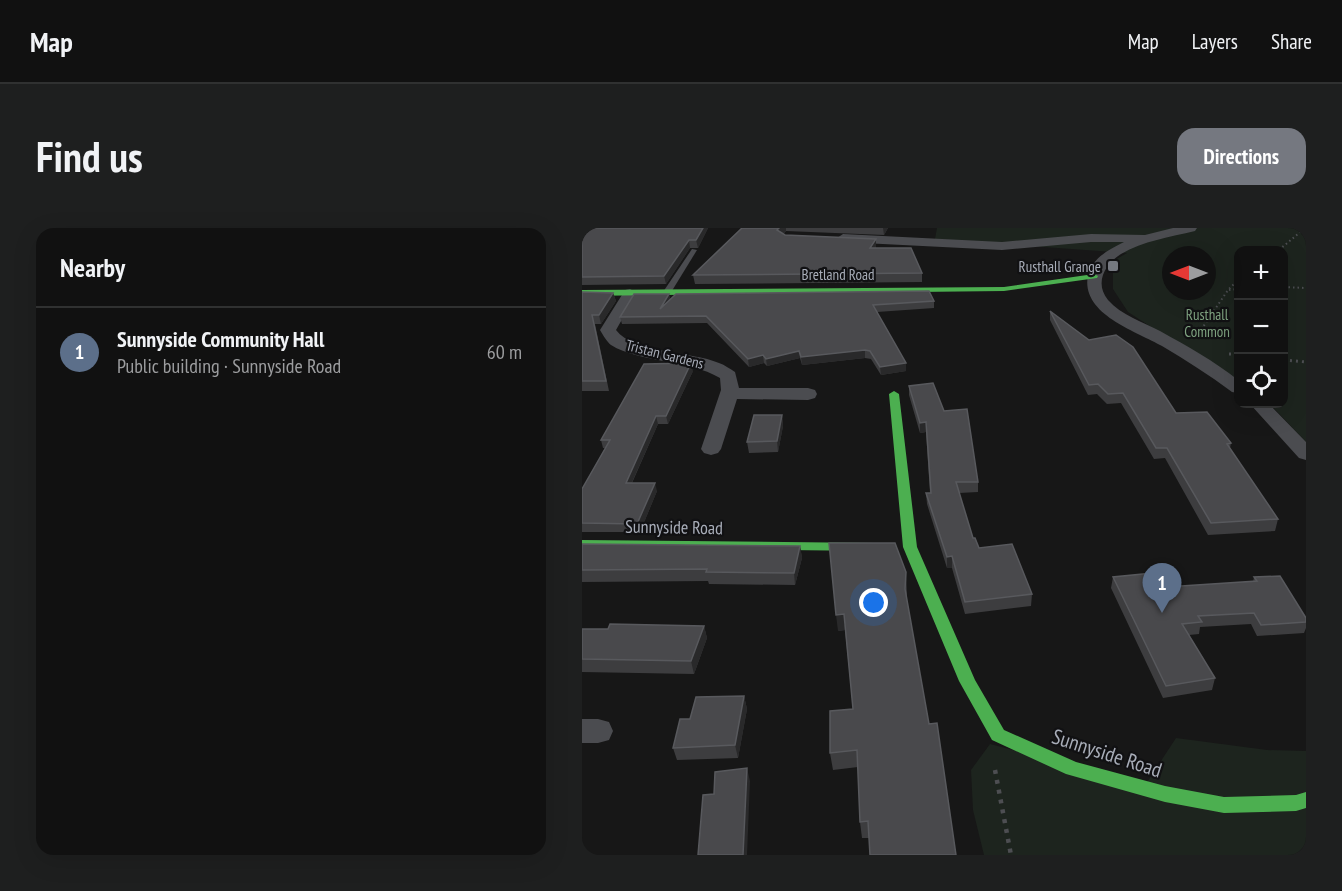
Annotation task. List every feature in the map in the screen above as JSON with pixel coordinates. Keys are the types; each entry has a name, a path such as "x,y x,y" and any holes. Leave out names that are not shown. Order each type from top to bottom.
{"street":[{"path":"1191,228 1146,239 1117,250 1102,260 1094,276 1095,290 1102,303 1119,316 1189,354 1234,385"},
{"path":"1002,246 1021,233"},
{"path":"827,237 1002,246 1091,238 1146,239"},
{"name":"Bretland Road","path":"582,293 1004,289 1094,276"},
{"name":"Tristan Gardens","path":"630,293 609,330 616,341 638,349 712,366 729,376 730,393"},
{"path":"711,449 730,393 808,394"},
{"path":"894,394 898,547 967,681 998,735"},
{"path":"1263,408 1306,454"},
{"name":"Sunnyside Road","path":"582,544 898,547"},
{"name":"Sunnyside Road","path":"998,735 1072,769 1165,794 1224,805 1296,803 1306,800"}],"lane":[{"path":"667,292 694,250"}],"path":[{"path":"1284,246 1305,228"},
{"path":"1206,344 1203,327 1228,290 1234,285"},
{"path":"1288,287 1306,288"},
{"path":"1228,290 1234,289"},
{"path":"1288,360 1305,362"},
{"path":"998,735 993,757 1011,855"}],"green space":[{"name":"Rusthall Common","path":"937,228 1306,228 1306,442 1274,408 1288,408 1288,246 1234,246 1234,380 1128,312 1113,289 1113,261 1127,253 935,239"},
{"path":"1176,738 1267,750 1306,751 1306,855 984,855 973,810 971,770 990,744 1146,784"}],"building":[{"path":"582,228 703,228 696,240 689,240 664,276 582,277"},
{"path":"742,228 779,228 777,230 785,235 876,239 870,248 911,248 922,273 693,275"},
{"path":"929,291 934,301 873,305 906,363 880,367 870,351 865,350 801,357 799,351 766,359 763,355 748,359 706,316 620,317 634,294 669,294 660,309 676,294"},
{"path":"582,292 613,293 599,315 592,315 606,381 582,381"},
{"path":"1050,311 1089,340 1116,335 1133,347 1176,413 1207,412 1231,443 1227,444 1278,519 1211,523 1167,448 1156,448 1123,393 1108,394 1098,384 1089,385"},
{"path":"691,363 666,416 656,416 626,483 655,483 637,524 582,523 582,489 610,440 601,440 644,364"},
{"path":"933,383 944,411 967,409 978,482 956,482 973,538 979,548 1012,544 1032,594 965,602 952,556 947,557 926,493 931,493 926,422 920,423 909,386"},
{"path":"754,415 782,415 777,441 747,442"},
{"path":"829,543 895,543 906,572 905,589 929,724 937,723 956,855 870,855 868,821 860,822 857,750 830,753 830,711 853,709 844,614 836,615"},
{"path":"582,544 800,546 794,573 706,572 707,569 582,570"},
{"path":"1173,571 1181,586 1257,581 1254,577 1280,576 1306,618 1306,622 1261,625 1254,613 1198,616 1202,622 1182,624 1215,678 1166,686 1113,577"},
{"path":"610,624 704,626 691,661 582,659 582,629 608,629"},
{"path":"744,696 735,745 673,748 680,719 690,719 696,697"},
{"path":"747,768 743,855 698,855 703,795 714,794 715,772"}],"traffic: fast":[{"path":"582,293 1004,289 1094,276"},
{"path":"894,394 910,547 967,681 998,735 1072,769 1165,794 1224,805 1296,803 1306,800"},
{"path":"582,544 874,547"}],"place":[{"name":"Rusthall Grange","path":"1113,266"},
{"name":"Sunnyside Community Hall","path":"1162,613"}]}
